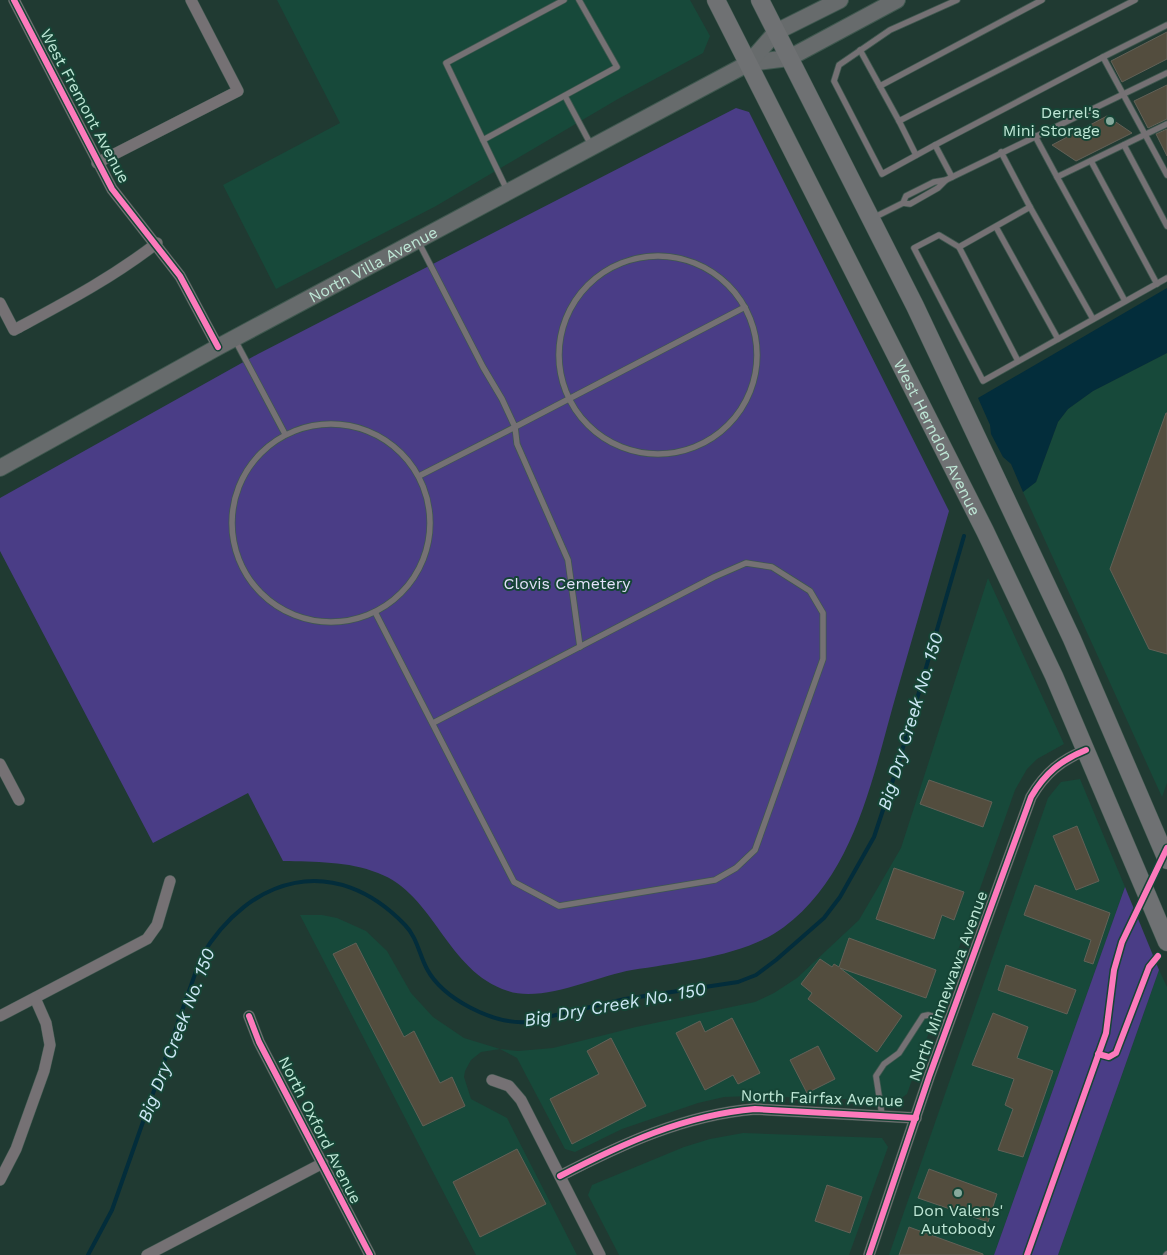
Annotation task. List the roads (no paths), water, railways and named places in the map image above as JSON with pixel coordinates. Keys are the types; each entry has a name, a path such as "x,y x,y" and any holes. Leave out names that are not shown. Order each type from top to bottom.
{"main road":[{"name":"West Herndon Avenue","path":"716,0 985,531 1086,750 1167,942"},
{"name":"West Herndon Avenue","path":"760,0 915,306 1072,639 1167,860"},
{"name":"North Villa Avenue","path":"0,468 218,346 418,241 749,62 776,32 840,0"},
{"name":"North Villa Avenue","path":"749,62 789,58 897,0"}],"street":[{"name":"West Fremont Avenue","path":"14,0 97,163 112,188 180,276 218,346"},
{"path":"97,163 238,91 191,0"},
{"path":"0,303 14,330 102,283 157,244"},
{"name":"North Minnewawa Avenue","path":"869,1255 950,1021 1031,797 1040,781 1053,768 1068,757 1086,750"},
{"path":"0,764 19,800"},
{"path":"0,1016 146,939 157,925 170,881"},
{"path":"0,1180 16,1149 44,1071 50,1045 46,1023 35,998"},
{"name":"North Oxford Avenue","path":"249,1016 259,1042 370,1255"},
{"path":"492,1080 501,1082 515,1091 600,1255"},
{"name":"North Fairfax Avenue","path":"560,1176 616,1147 706,1116 754,1109 916,1118"},
{"path":"147,1255 323,1163"}],"lane":[{"path":"508,192 446,63 564,0"},
{"path":"483,140 617,68 579,0"},
{"path":"957,0 890,30 839,65 834,81 882,174 1167,25"},
{"path":"880,86 1042,0"},
{"path":"899,121 1135,0"},
{"path":"860,50 916,155"},
{"path":"1103,57 1166,171"},
{"path":"872,219 903,203 910,204 938,188 949,179 1167,73"},
{"path":"565,96 592,147"},
{"path":"1058,177 1167,124"},
{"path":"1035,136 1125,302"},
{"path":"1124,145 1167,226"},
{"path":"935,146 949,179"},
{"path":"1002,152 1030,208 1093,319"},
{"path":"1090,161 1157,284"},
{"path":"959,247 1030,208"},
{"path":"996,227 1058,339"},
{"path":"1018,361 959,247 939,235 914,248 983,381 1167,278"},
{"path":"418,241 482,367 502,398 515,427 517,444 568,560 580,647"},
{"path":"652,255 680,257 706,267 728,284 745,306 756,334 758,363 751,391 737,416 716,436 691,450 662,455 634,452 607,441 584,423 568,399 559,372 558,344 565,317 579,293 586,286 600,274 624,260 652,255"},
{"path":"419,476 745,306"},
{"path":"234,338 286,434"},
{"path":"332,422 358,426 383,437 404,454 419,476 429,504 430,520 430,534 422,564 406,589 383,608 356,620 326,623 296,617 270,602 249,580 236,553 231,526 234,500 243,474 259,453 286,434 305,426 332,422"},
{"path":"375,612 514,882 559,906 715,880 736,868 755,850 823,659 823,613 810,590 772,567 746,563 714,577 433,723"},
{"path":"882,1115 876,1076 878,1070 899,1053 923,1016 928,1015 950,1021"}],"water":[{"path":"1167,288 1167,353 1093,391 1068,409 1058,422 1036,482 1023,492 1011,464 1003,457 991,434 990,425 978,398"}],"waterway":[{"name":"Big Dry Creek No. 150","path":"88,1255 112,1210 201,957 221,929 244,907 269,892 295,883 323,881 350,888 378,902 409,930 427,969 434,980 445,990 470,1008 513,1022 526,1022 625,999 738,982 756,975 776,960 824,918 840,897 874,837 898,765 964,536"}],"place":[{"name":"Derrel's Mini Storage","path":"1110,121"},
{"name":"Don Valens' Autobody","path":"958,1193"}],"park label":[{"name":"Clovis Cemetery","path":"567,583"}]}
